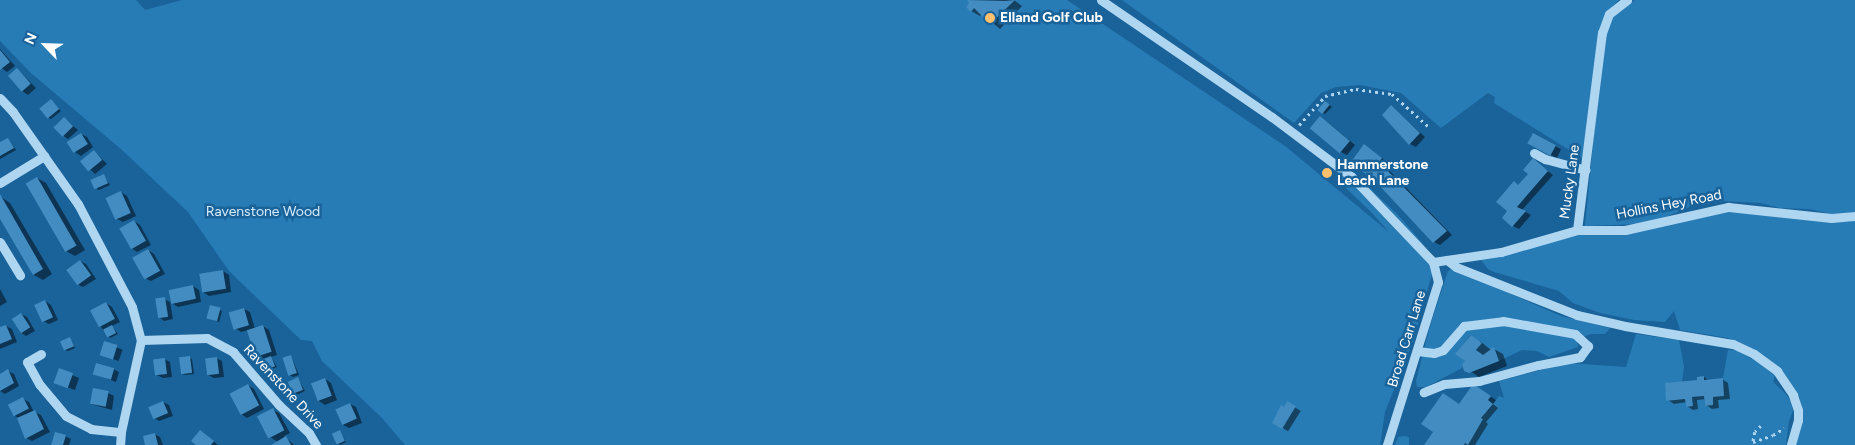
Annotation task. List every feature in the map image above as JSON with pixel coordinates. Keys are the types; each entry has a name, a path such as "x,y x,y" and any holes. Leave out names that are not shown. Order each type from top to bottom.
{"street":[{"path":"1102,0 1293,132 1352,177 1433,262"},
{"name":"Mucky Lane","path":"1433,262 1501,252 1577,230 1602,32 1609,14 1626,0"},
{"path":"0,98 13,112 78,204 127,298 141,340 121,432 120,445"},
{"path":"1534,152 1545,159 1586,170"},
{"path":"0,183 44,156"},
{"name":"Hollins Hey Road","path":"1577,230 1633,228 1728,207 1836,218 1855,216"},
{"path":"0,242 20,275"},
{"path":"1447,260 1463,270 1597,321 1740,347 1777,371 1793,395 1798,419 1791,445"},
{"name":"Broad Carr Lane","path":"1387,445 1438,282 1433,262"},
{"path":"1417,351 1434,353 1443,350 1464,326 1503,321 1524,323 1575,334 1588,346 1580,356 1479,381 1444,384 1424,392"},
{"name":"Ravenstone Drive","path":"141,340 207,338 233,352 274,399 309,433 316,445"},
{"path":"41,354 27,362 40,385 66,416 91,428 121,432"}],"path":[{"path":"1293,132 1325,96 1356,89 1392,94 1428,126"},
{"path":"1761,426 1755,432 1753,442 1773,435 1798,419"}],"green space":[{"name":"Elland Golf Club","path":"0,0 136,0 145,10 182,0 1067,0 1285,146 1390,233 1344,186 1338,171 1343,163 1398,215 1423,244 1427,250 1433,270 1415,336 1385,412 1380,445 405,445 382,418 322,361 312,341 301,340 229,271 188,212 122,150 31,73 0,41"},
{"path":"1122,0 1619,0 1608,11 1582,158 1494,103 1495,97 1488,93 1441,128 1401,93 1360,85 1336,87 1321,93 1294,123"},
{"path":"1635,0 1855,0 1855,212 1831,214 1809,209 1780,208 1760,203 1724,201 1690,207 1663,218 1641,224 1585,226 1606,29 1612,17"},
{"path":"1726,212 1847,222 1855,220 1855,445 1795,445 1801,407 1799,396 1777,367 1746,346 1728,338 1680,330 1674,311 1665,322 1634,320 1600,313 1573,303 1559,291 1494,272 1488,269 1481,260 1583,234"},
{"path":"1452,268 1561,316 1610,328 1605,334 1591,334 1577,339 1578,347 1549,357 1537,351 1522,350 1499,361 1494,348 1483,355 1476,350 1482,343 1470,335 1456,354 1465,361 1462,368 1426,387 1417,387 1416,381 1430,326 1448,271"},
{"path":"1636,334 1679,340 1684,367 1682,382 1665,384 1667,401 1685,399 1686,407 1693,406 1692,397 1704,396 1705,406 1713,405 1713,397 1724,396 1723,378 1728,350 1736,350 1765,366 1775,375 1773,382 1791,401 1793,411 1789,421 1786,445 1468,445 1486,410 1488,411 1499,396 1504,398 1499,381 1568,363 1626,367"},
{"path":"1398,437 1409,437 1409,445 1395,445"}],"building":[{"name":"Elland Golf Club","path":"967,0 1015,0 990,24 974,8 971,12 966,7 969,3"},
{"path":"0,50 10,62 0,70"},
{"path":"17,68 31,84 22,92 8,76"},
{"path":"51,99 59,109 48,119 39,108"},
{"path":"1325,101 1330,105 1322,114 1317,110"},
{"path":"1391,105 1420,133 1409,145 1382,115"},
{"path":"1320,116 1350,141 1340,153 1310,128"},
{"path":"64,117 73,126 63,137 53,128"},
{"path":"81,133 88,144 73,153 67,142"},
{"path":"1533,133 1556,145 1550,156 1527,144"},
{"path":"8,138 14,148 0,156 0,142"},
{"path":"1364,144 1382,158 1379,162 1447,231 1433,243 1377,183 1351,162"},
{"path":"94,150 102,160 88,171 80,161"},
{"path":"1533,158 1548,171 1517,207 1526,211 1512,227 1502,218 1507,211 1496,202 1514,181 1518,185 1528,174 1523,170"},
{"path":"104,174 108,183 94,189 90,180"},
{"path":"37,177 77,245 65,252 26,184"},
{"path":"121,191 131,213 115,220 105,198"},
{"path":"0,194 43,269 33,275 0,219"},
{"path":"134,220 146,241 131,249 119,228"},
{"path":"148,249 160,271 144,280 132,258"},
{"path":"80,260 91,275 77,285 66,270"},
{"path":"223,270 226,289 202,293 199,274"},
{"path":"193,285 196,299 171,304 169,290"},
{"path":"165,297 168,317 158,318 155,299"},
{"path":"45,300 53,317 42,322 34,305"},
{"path":"106,302 115,319 99,327 90,310"},
{"path":"210,305 221,308 217,321 206,319"},
{"path":"244,308 249,325 234,330 229,312"},
{"path":"21,313 30,327 21,333 12,319"},
{"path":"6,325 12,339 0,344 0,327"},
{"path":"112,325 116,333 107,338 103,330"},
{"path":"263,325 272,352 255,357 247,330"},
{"path":"1471,335 1482,343 1476,350 1483,355 1494,347 1499,361 1469,373 1464,371 1462,364 1465,361 1455,354"},
{"path":"70,337 74,346 64,351 60,341"},
{"path":"104,341 117,345 113,359 100,355"},
{"path":"291,355 297,373 288,376 282,358"},
{"path":"190,356 192,373 181,374 179,357"},
{"path":"271,356 275,366 265,370 261,360"},
{"path":"217,357 219,374 207,375 205,358"},
{"path":"165,358 167,374 155,375 153,359"},
{"path":"96,363 114,368 111,380 93,375"},
{"path":"59,368 73,373 68,388 54,383"},
{"path":"8,369 14,383 0,391 0,374"},
{"path":"1704,376 1704,380 1723,378 1724,396 1713,397 1713,405 1705,406 1704,396 1692,397 1693,406 1686,407 1685,399 1666,401 1665,383 1697,380 1697,377"},
{"path":"298,377 303,390 292,394 288,382"},
{"path":"325,378 332,396 318,401 311,383"},
{"path":"248,384 259,405 241,415 229,394"},
{"path":"1473,384 1491,396 1488,400 1493,404 1481,418 1483,419 1468,445 1465,443 1464,445 1424,445 1433,432 1421,424 1443,393 1459,404"},
{"path":"93,388 109,391 106,407 90,404"},
{"path":"23,397 29,409 14,416 8,405"},
{"path":"163,401 168,413 153,419 148,407"},
{"path":"1287,401 1296,406 1282,429 1272,423 1281,405 1284,407"},
{"path":"350,403 357,419 342,425 335,410"},
{"path":"273,408 284,430 268,438 257,416"},
{"path":"35,410 44,429 25,439 17,418"},
{"path":"200,430 214,441 211,445 196,445 191,441"},
{"path":"340,430 345,441 337,445 332,434"},
{"path":"55,432 66,435 63,445 51,445"},
{"path":"155,433 158,445 145,445 143,436"},
{"path":"286,436 291,445 271,445"}],"place":[{"name":"Elland Golf Club","path":"990,18"},
{"name":"Hammerstone Leach Lane","path":"1327,173"}],"park label":[{"name":"Ravenstone Wood","path":"263,212"}]}
